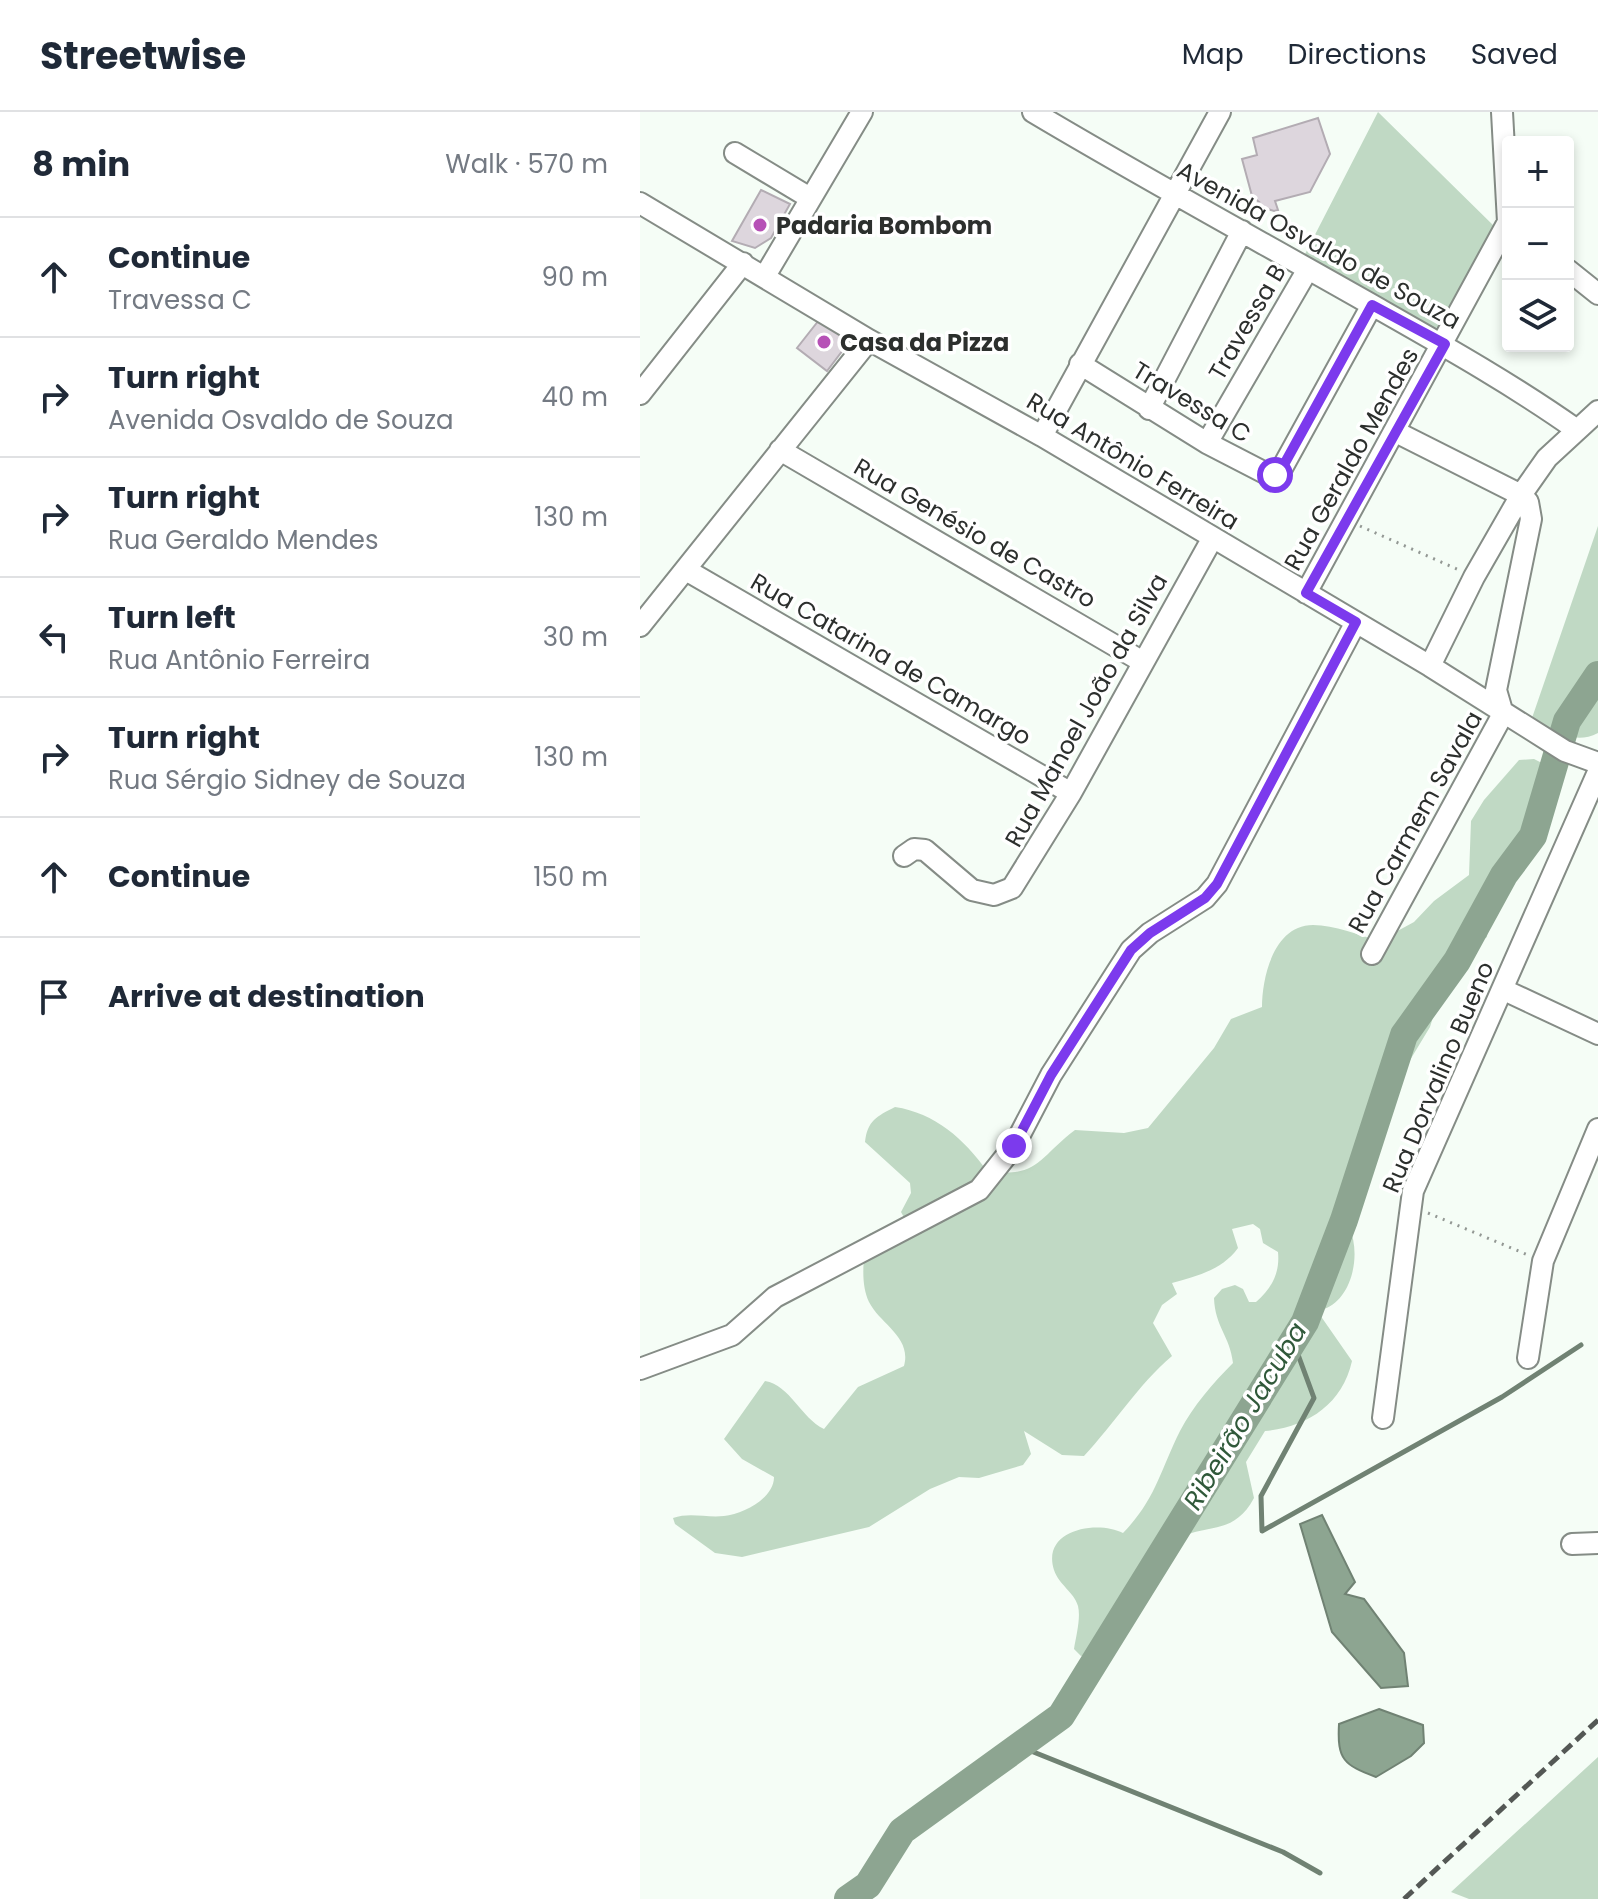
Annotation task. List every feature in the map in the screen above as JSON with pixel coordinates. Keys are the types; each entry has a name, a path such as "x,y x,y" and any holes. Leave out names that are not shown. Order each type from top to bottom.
{"street":[{"path":"765,276 862,112"},
{"name":"Avenida Osvaldo de Souza","path":"1033,112 1173,195 1445,344 1511,383 1577,430"},
{"path":"1042,436 1220,112"},
{"name":"Rua Geraldo Mendes","path":"1502,112 1507,208"},
{"path":"735,153 810,198"},
{"name":"Rua Antônio Ferreira","path":"640,203 869,340 1042,436 1356,622 1565,751 1598,763"},
{"path":"1149,409 1242,231"},
{"name":"Rua Geraldo Mendes","path":"1306,593 1445,344 1502,234"},
{"path":"640,394 743,263"},
{"name":"Travessa B","path":"1207,443 1308,269"},
{"path":"1574,275 1598,294"},
{"name":"Travessa C","path":"1080,364 1149,409 1264,475 1281,470 1372,305"},
{"path":"640,626 869,340"},
{"path":"1430,666 1474,577 1521,495 1547,458 1598,411"},
{"path":"1396,432 1521,495 1528,502 1531,519 1496,690 1503,714"},
{"name":"Rua Genésio de Castro","path":"780,450 1143,662"},
{"name":"Rua Manoel João da Silva","path":"904,856 914,849 925,850 972,890 994,895 1012,888 1071,793 1212,539"},
{"name":"Rua Catarina de Camargo","path":"686,570 1071,793"},
{"path":"640,1369 732,1335 775,1297 979,1190 1014,1146 1051,1075 1131,950 1150,933 1205,898 1217,884 1356,622"},
{"name":"Rua Carmem Savala","path":"1372,954 1503,714"},
{"name":"Rua Dorvalino Bueno","path":"1383,1418 1409,1205 1598,772"},
{"path":"1504,990 1598,1034"},
{"path":"1528,1358 1543,1261 1598,1129"},
{"path":"1572,1544 1598,1543"}],"path":[{"path":"1345,520 1474,577"},
{"path":"1409,1205 1543,1261"}],"shaded area":[{"path":"1378,112 1496,228 1440,327 1431,329 1302,260"},
{"path":"1598,526 1598,733 1580,738 1556,731 1532,718"},
{"path":"1534,759 1544,764 1546,778 1543,793 1495,882 1487,937 1461,956 1453,968 1457,978 1438,1001 1430,1027 1375,1118 1360,1161 1349,1227 1354,1250 1352,1276 1340,1297 1321,1310 1320,1315 1352,1361 1347,1376 1340,1390 1320,1411 1295,1425 1265,1431 1246,1462 1254,1498 1235,1520 1182,1537 1172,1545 1162,1559 1139,1612 1116,1649 1081,1656 1074,1649 1078,1606 1056,1575 1052,1556 1056,1545 1074,1531 1100,1528 1123,1533 1150,1496 1191,1413 1233,1363 1217,1317 1214,1298 1222,1289 1235,1285 1243,1289 1249,1302 1256,1302 1271,1286 1278,1267 1278,1252 1263,1243 1260,1229 1253,1224 1232,1229 1238,1248 1224,1262 1191,1278 1172,1283 1177,1294 1162,1305 1153,1323 1172,1356 1148,1379 1084,1456 1062,1455 1024,1431 1031,1454 1023,1465 979,1478 959,1477 930,1489 869,1527 742,1557 715,1553 675,1524 673,1518 679,1516 724,1516 740,1512 756,1504 769,1492 774,1477 742,1459 724,1439 765,1381 782,1389 824,1429 858,1387 904,1366 903,1347 894,1331 869,1302 863,1278 869,1234 881,1230 912,1232 901,1212 911,1193 910,1183 865,1142 874,1120 895,1107 923,1115 958,1138 987,1171 1004,1173 1028,1169 1037,1164 1075,1130 1124,1133 1148,1128 1214,1048 1231,1019 1262,1007 1268,968 1280,943 1289,934 1300,927 1321,925 1379,941 1414,922 1434,901 1469,875 1471,821 1484,800 1519,760"},
{"path":"1322,1515 1355,1582 1345,1594 1364,1599 1404,1653 1408,1686 1381,1688 1332,1632 1300,1524"},
{"path":"1379,1709 1423,1725 1424,1743 1411,1756 1376,1777 1356,1769 1345,1760 1339,1746 1339,1724"},
{"path":"1598,1757 1598,1899 1469,1899 1451,1892"}],"building":[{"path":"1318,118 1330,154 1310,192 1275,201 1278,210 1274,211 1255,205 1259,202 1252,196 1242,159 1257,155 1253,138"},
{"name":"Padaria Bombom","path":"761,190 790,204 771,238 755,248 732,241"},
{"name":"Padaria Bombom","path":"761,190 790,204 771,238 755,248 732,241"},
{"name":"Casa da Pizza","path":"819,320 845,338 846,346 827,371 797,348"}],"waterway":[{"name":"Ribeirão Jacuba","path":"848,1899 868,1885 902,1831 1061,1716 1305,1322 1344,1220 1404,1035 1457,961 1504,875 1533,836 1567,721 1598,675"},
{"path":"1293,1341 1314,1398 1261,1496 1262,1531 1502,1397 1581,1345"},
{"path":"1021,1747 1283,1852 1320,1873"}],"railway":[{"path":"1404,1899 1598,1720"}],"place":[{"name":"Padaria Bombom","path":"760,225"},
{"name":"Casa da Pizza","path":"824,342"}],"route":[{"path":"1014,1146 1051,1075 1131,950 1150,933 1205,898 1217,884 1356,622 1306,593 1445,344 1372,305 1281,470 1275,475"}]}
